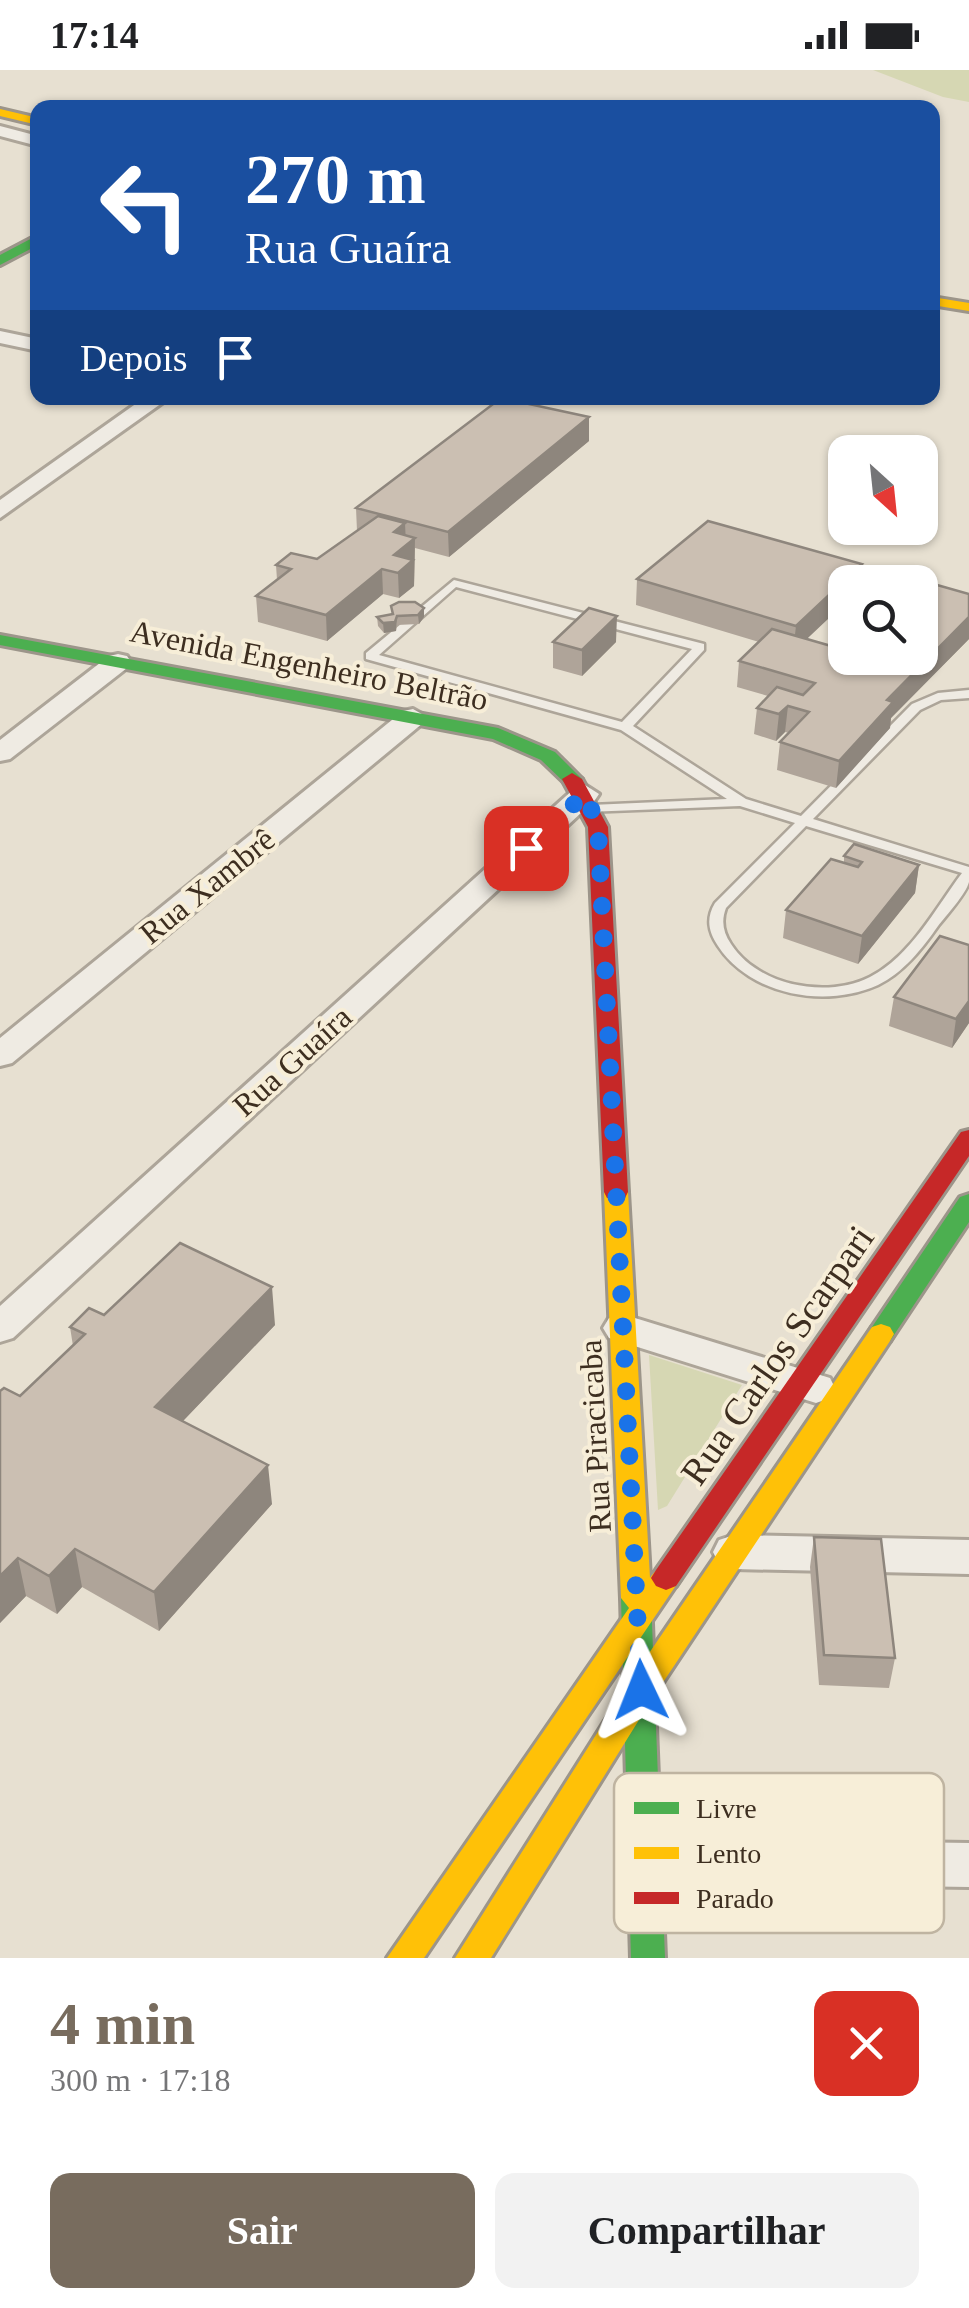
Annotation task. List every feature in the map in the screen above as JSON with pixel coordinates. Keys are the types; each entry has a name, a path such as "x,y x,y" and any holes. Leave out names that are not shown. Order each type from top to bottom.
{"street":[{"path":"0,112 30,120"},
{"path":"0,131 30,139"},
{"path":"0,261 30,243"},
{"path":"940,302 969,307"},
{"path":"0,337 30,343"},
{"path":"0,511 148,405"},
{"name":"Avenida Engenheiro Beltrão","path":"0,640 521,740 566,768 588,802"},
{"path":"0,753 118,662"},
{"name":"Rua Xambrê","path":"0,1056 413,718"},
{"name":"Rua Piracicaba","path":"588,802 598,826 643,1773"},
{"name":"Rua Guaíra","path":"0,1328 588,802"},
{"name":"Rua Carlos Scarpari","path":"404,1958 969,1138"},
{"path":"944,1175 969,1185"},
{"name":"Rua Carlos Scarpari","path":"472,1958 641,1690 969,1203"},
{"path":"622,1328 840,1396"},
{"path":"734,1552 969,1557"},
{"path":"944,1865 969,1865"},
{"name":"Rua Piracicaba","path":"647,1933 648,1958"}],"lane":[{"path":"625,728 700,648 454,583 370,656 625,728 741,802 804,821 969,873 896,966 852,989 808,990 757,976 739,965 725,948 714,922 720,906 804,821 916,708 938,697 969,694"},
{"path":"588,802 741,802"}],"green space":[{"path":"873,70 969,70 969,102 943,97"},
{"path":"649,1355 742,1385 667,1506 658,1510"}],"building":[{"path":"492,405 533,405 589,417 448,532 356,508"},
{"path":"378,516 405,523 394,532 415,538 394,555 413,560 398,573 382,569 326,615 256,596 291,569 276,565 291,553 317,559"},
{"path":"708,521 862,564 828,565 828,596 796,626 637,579"},
{"path":"938,585 969,594 969,617 938,648"},
{"path":"415,602 424,608 418,615 397,616 395,622 383,623 377,617 393,614 391,606"},
{"path":"589,608 617,616 582,650 553,642"},
{"path":"772,629 828,645 828,675 912,675 887,700 893,702 839,761 780,742 809,712 788,706 779,714 757,708 777,687 803,695 815,683 739,661"},
{"path":"854,844 919,865 862,936 786,910 831,859 858,867 862,862 844,856"},
{"path":"940,936 969,945 969,1001 956,1019 894,997"},
{"path":"180,1243 272,1287 155,1407 268,1465 154,1592 75,1549 49,1576 18,1558 0,1576 0,1391 4,1388 20,1396 85,1334 70,1327 89,1308 104,1315"},
{"path":"814,1537 881,1539 895,1658 824,1655"}],"traffic: fast":[{"path":"0,261 30,244"},
{"path":"0,640 498,734 548,756 572,779"},
{"path":"881,1334 969,1203"},
{"path":"636,1598 642,1773"},
{"path":"647,1933 648,1958"}],"traffic: slow":[{"path":"0,112 30,120"},
{"path":"940,302 969,307"},
{"path":"616,1192 636,1598"},
{"path":"472,1958 641,1690 881,1334"},
{"path":"404,1958 666,1578"}],"traffic: jam":[{"path":"572,779 598,827 616,1192"},
{"path":"666,1578 969,1138"}],"route":[{"path":"526,848 585,794 598,826 641,1690"}]}
